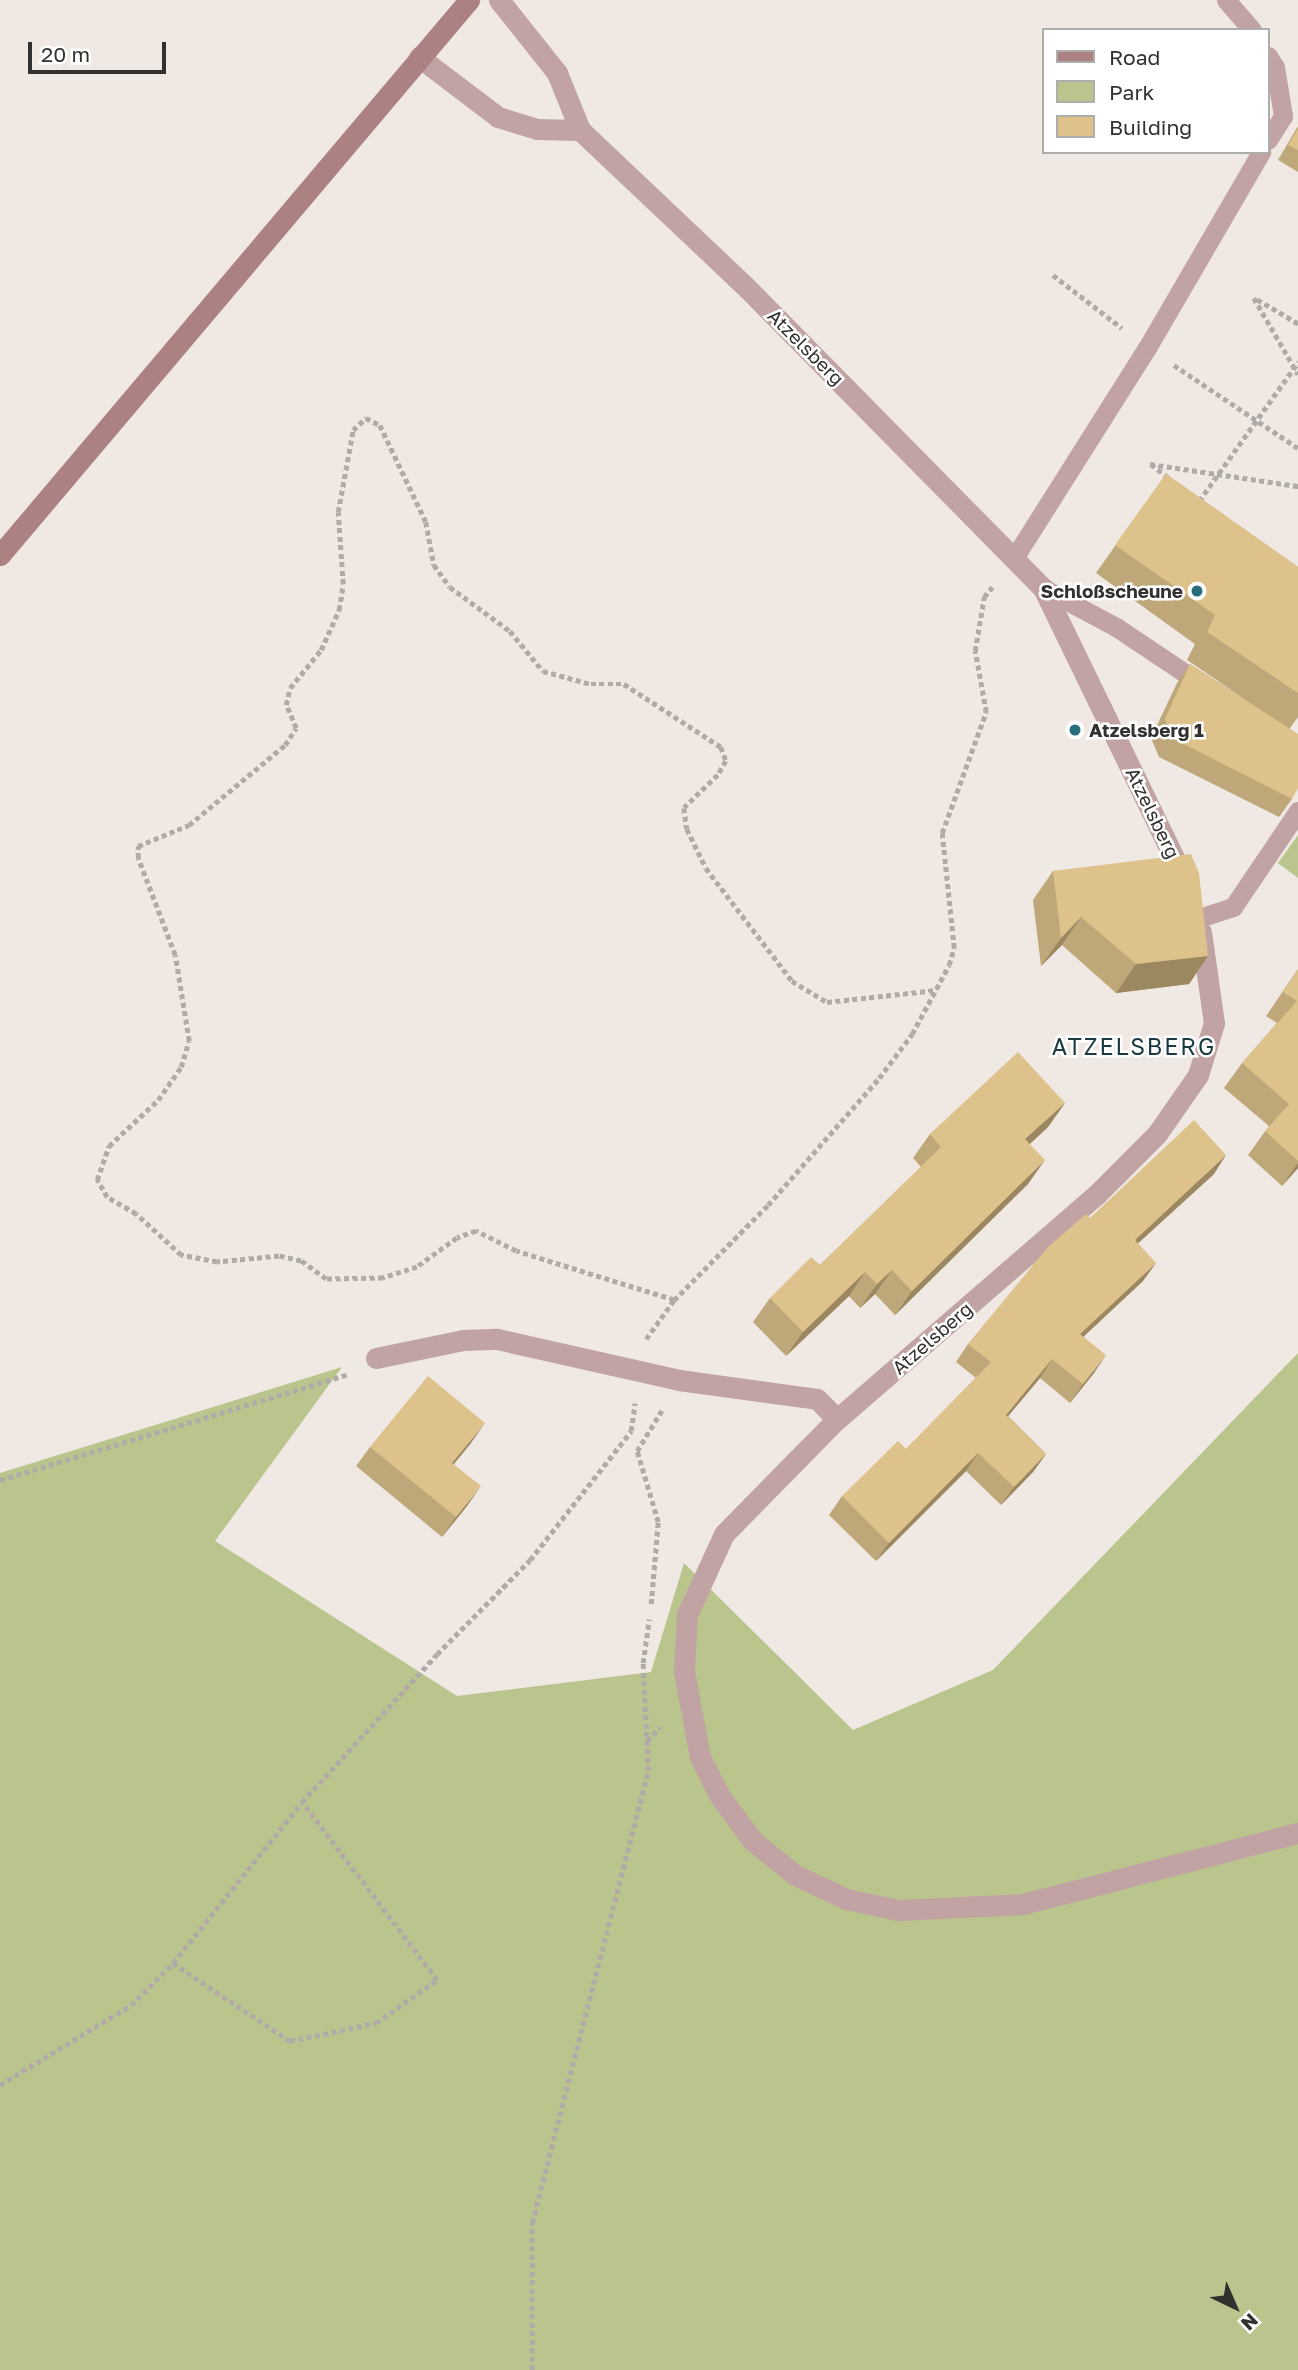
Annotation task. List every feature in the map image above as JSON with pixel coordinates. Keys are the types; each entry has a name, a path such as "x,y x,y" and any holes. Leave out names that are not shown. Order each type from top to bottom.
{"street":[{"path":"0,555 469,0"},
{"name":"Atzelsberg","path":"499,0 557,73 580,130 747,288 1016,555 1043,588 1096,690 1199,918 1214,1023 1198,1075 1157,1133 1097,1194 837,1419 724,1534 687,1615 684,1671 699,1757 719,1795 752,1840 795,1875 846,1899 898,1910 1023,1904 1298,1833"},
{"path":"419,57 498,117 537,129 580,130"},
{"path":"376,1358 463,1340 497,1339 679,1380 817,1399 837,1419"}],"lane":[{"path":"1226,0 1250,28"},
{"path":"1270,59 1275,67 1283,116 1270,138"},
{"path":"1016,555 1140,359 1260,154"},
{"path":"1043,588 1116,627 1218,696"},
{"path":"1199,918 1233,907 1298,811"}],"path":[{"path":"1298,324 1254,298 1298,374"},
{"path":"1198,502 1298,362"},
{"path":"674,1300 516,1251 476,1231 457,1238 417,1267 383,1278 326,1279 301,1261 279,1256 217,1262 181,1255 136,1214 107,1197 97,1180 109,1146 158,1100 181,1067 189,1041 175,955 138,858 138,846 189,825 285,746 296,728 286,705 290,688 321,650 339,610 344,584 338,512 353,430 366,418 380,425 426,522 434,565 450,587 510,631 542,671 591,684 624,684 721,747 726,761 718,775 684,808 687,829 706,868 792,981 827,1002 936,990"},
{"path":"1179,486 1150,464 1298,486"},
{"path":"1188,494 1209,509"},
{"path":"0,2085 131,2005 173,1963 302,1802 539,1549 631,1431 647,1333 674,1300 828,1140 912,1034 936,990 954,948 942,833 986,712 975,651 984,597 1016,555"},
{"path":"0,1480 337,1380 376,1358"},
{"path":"657,1563 658,1522 637,1451 679,1380"},
{"path":"532,2370 532,2223 648,1771 646,1742"},
{"path":"173,1963 290,2040 376,2023 437,1980 302,1802"}],"green space":[{"path":"1298,835 1298,878 1278,863"},
{"path":"1298,1353 1298,2370 0,2370 0,1473 342,1367 215,1541 457,1696 651,1672 684,1563 853,1730 993,1670"}],"building":[{"path":"1298,129 1298,150 1288,145"},
{"name":"Schloßscheune","path":"1166,474 1298,567 1298,693 1207,632 1215,615 1115,545"},
{"path":"1190,664 1298,734 1298,788 1292,799 1172,738 1165,719"},
{"path":"1191,854 1199,873 1208,956 1136,964 1081,917 1061,938 1053,871"},
{"path":"1298,970 1298,1161 1265,1131 1289,1104 1242,1063 1297,1001 1283,992"},
{"path":"1018,1052 1065,1103 1025,1139 1045,1160 912,1291 892,1270 877,1284 865,1272 803,1332 770,1298 811,1257 820,1265 941,1147 930,1134"},
{"path":"1194,1120 1226,1155 1135,1240 1156,1263 1080,1334 1106,1355 1083,1384 1052,1359 1006,1415 1046,1454 1014,1487 978,1453 889,1543 842,1496 898,1441 906,1449 991,1362 968,1344 1048,1247 1086,1214 1090,1218"},
{"path":"428,1376 485,1423 452,1463 481,1486 456,1517 370,1447"}],"place":[{"name":"Schloßscheune","path":"1197,591"},
{"name":"Atzelsberg 1","path":"1075,730"}],"district":[{"name":"ATZELSBERG","path":"1134,1046"}]}
